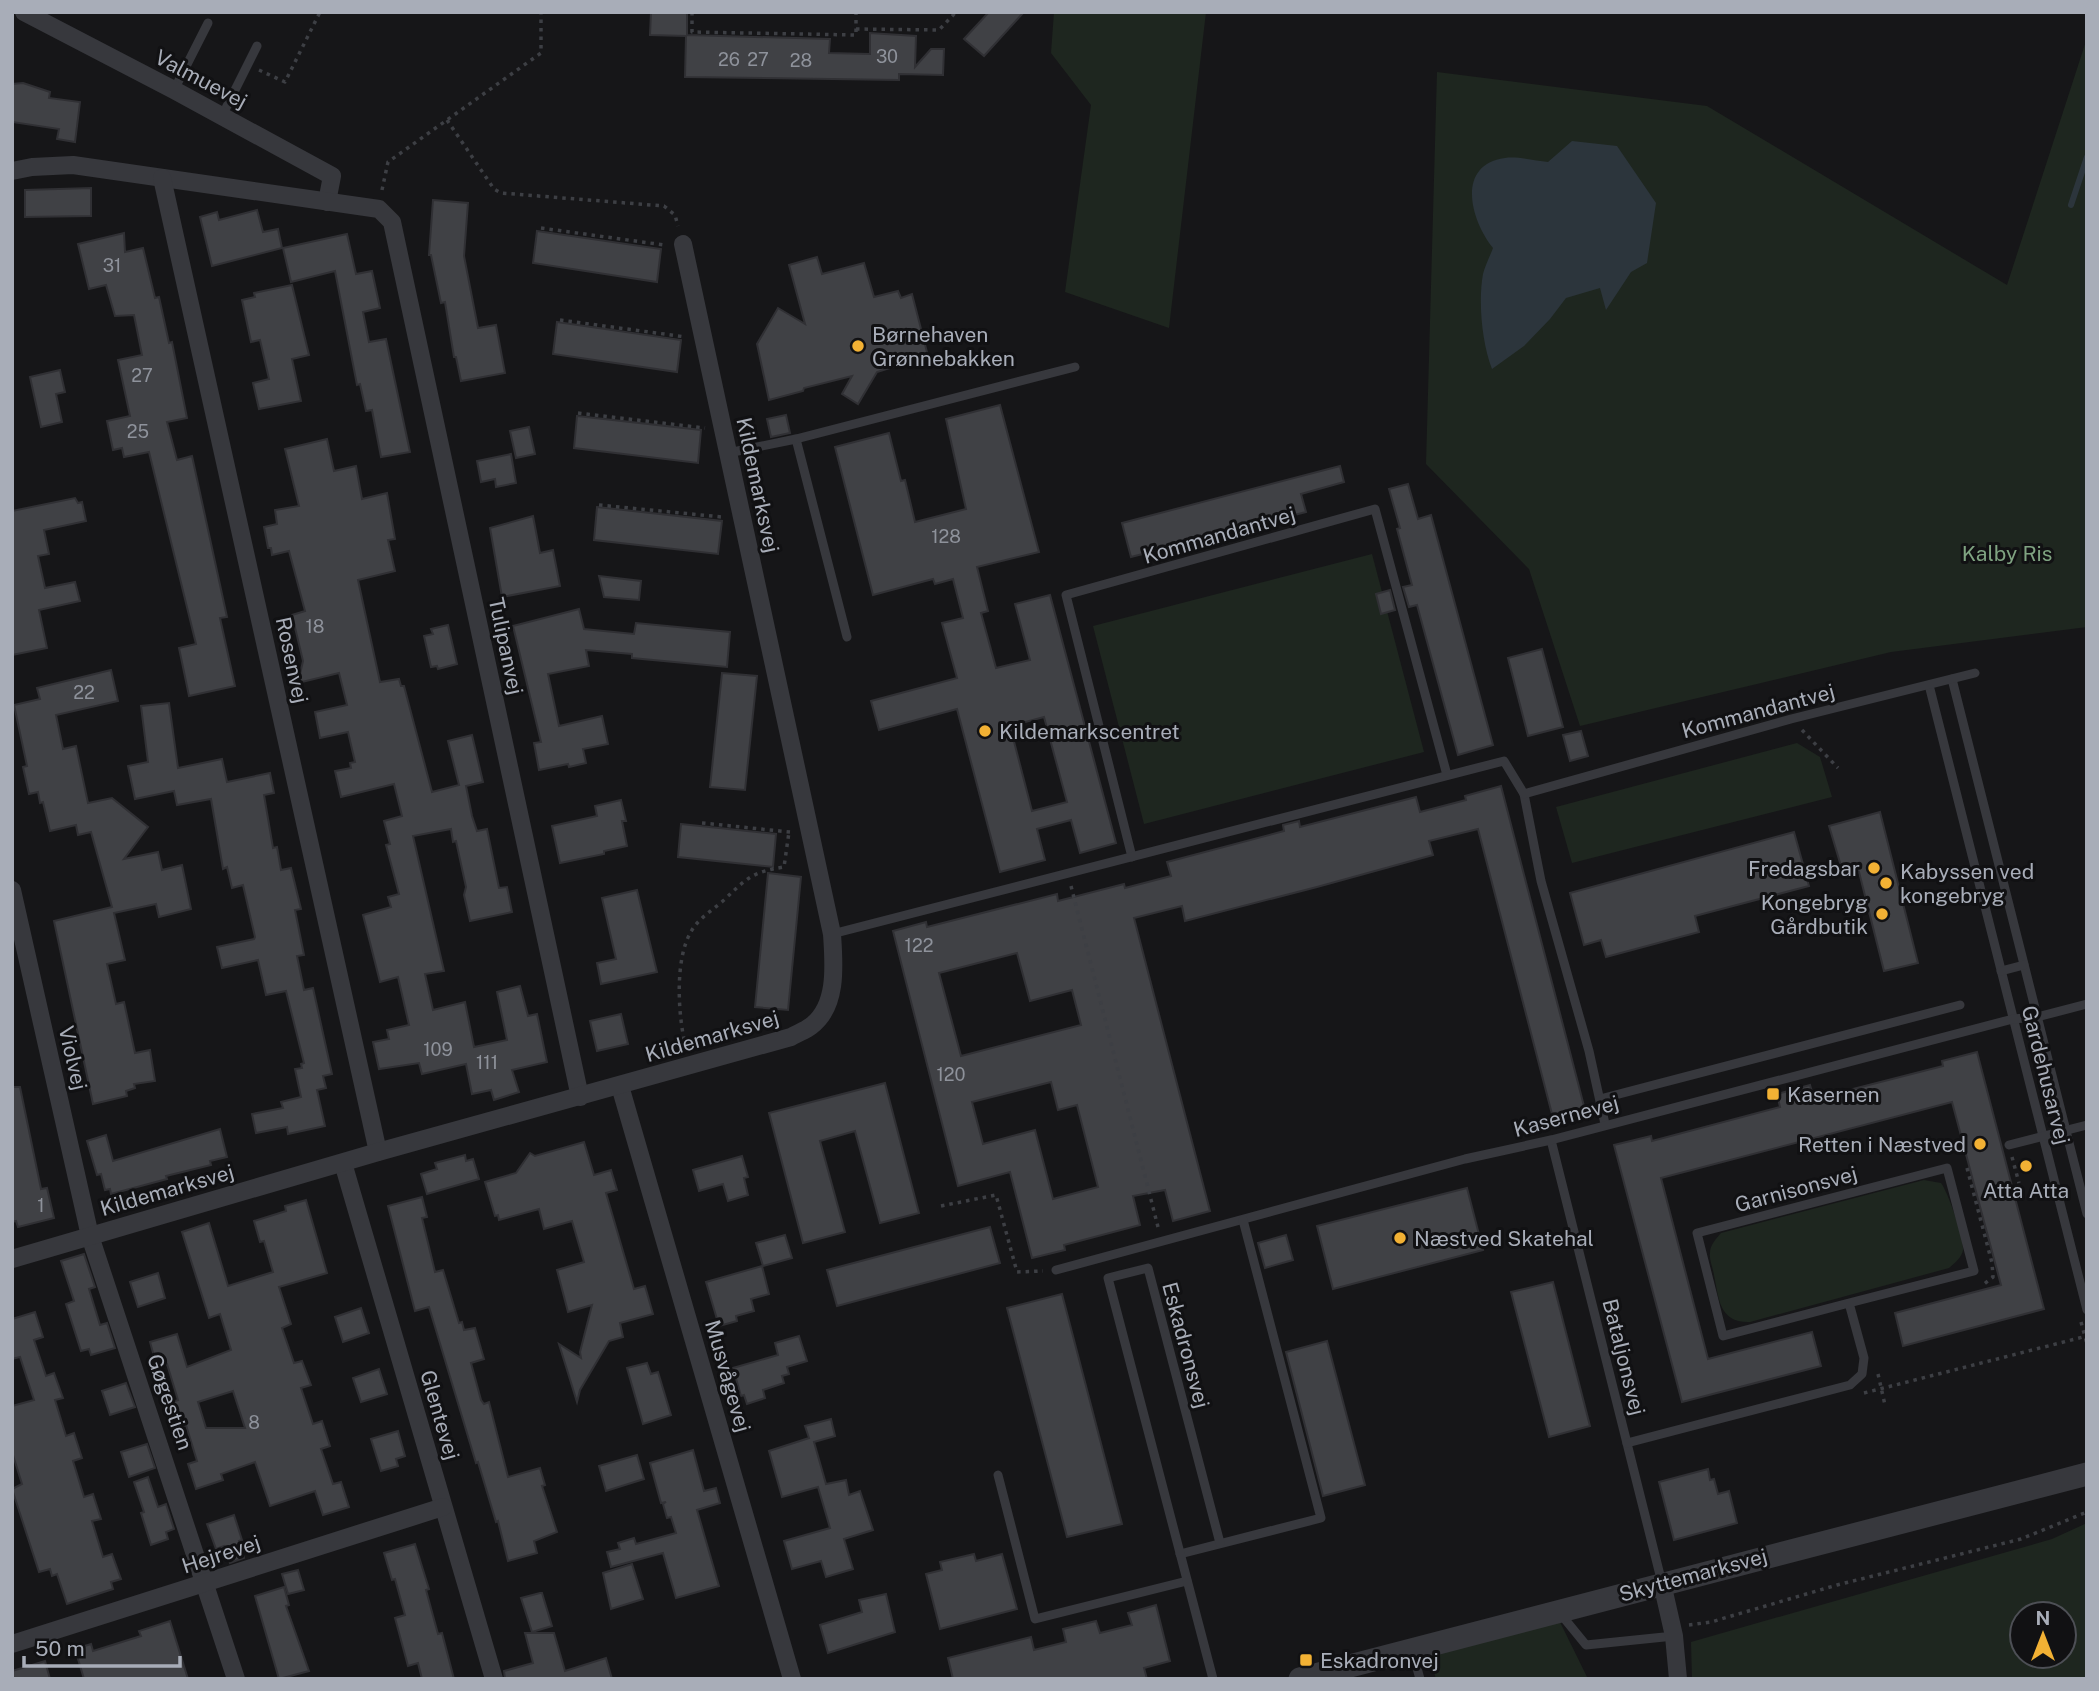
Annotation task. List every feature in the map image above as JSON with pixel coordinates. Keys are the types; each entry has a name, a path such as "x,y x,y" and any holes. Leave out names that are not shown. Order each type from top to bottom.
{"street":[{"name":"Valmuevej","path":"24,12 332,176 327,202"},
{"path":"12,171 73,165 379,209"},
{"name":"Rosenvej","path":"162,178 378,1152"},
{"name":"Tulipanvej","path":"379,209 392,222 580,1097"},
{"name":"Kildemarksvej","path":"12,1259 378,1152 791,1037 813,1025 825,1007 834,984 832,934 683,246"},
{"name":"Violvej","path":"12,890 90,1236"},
{"name":"Musvågevej","path":"620,1086 792,1679"},
{"name":"Glentevej","path":"343,1163 494,1679"},
{"name":"Gøgestien","path":"90,1236 236,1679"},
{"name":"Skyttemarksvej","path":"1300,1679 2087,1474"},
{"name":"Hejrevej","path":"12,1644 443,1507"},
{"path":"1662,1583 1674,1631 1678,1679"}],"lane":[{"path":"174,90 208,23"},
{"path":"222,116 257,46"},
{"path":"728,453 796,439 1075,366"},
{"path":"796,439 847,638"},
{"name":"Kommandantvej","path":"1132,857 1066,595 1375,509 1447,775"},
{"name":"Kommandantvej","path":"1524,794 1791,719 1975,673"},
{"name":"Gardehusarvej","path":"1952,679 2087,1214"},
{"name":"Gardehusarvej","path":"1929,685 2087,1310"},
{"path":"832,934 1504,761 1524,794 1541,881 1605,1124"},
{"path":"2001,971 2024,965"},
{"name":"Kasernevej","path":"1056,1270 1465,1159 1551,1140 2013,1019 2037,1017 2087,1004"},
{"path":"1600,1098 1960,1005"},
{"path":"2009,1145 2087,1125"},
{"name":"Bataljonsvej","path":"1551,1140 1662,1583"},
{"name":"Garnisonsvej","path":"1947,1168 1974,1271 1849,1303 1723,1336 1697,1233 1947,1168"},
{"path":"1180,1554 1321,1518 1242,1220"},
{"name":"Eskadronsvej","path":"1213,1679 1108,1278 1148,1268 1220,1543"},
{"path":"1627,1443 1850,1385 1862,1374 1864,1358 1849,1303"},
{"path":"999,1475 1035,1619 1187,1581"},
{"path":"1558,1611 1586,1645 1674,1631"},
{"path":"1412,1649 1420,1679"}],"path":[{"path":"248,65 285,82 320,12"},
{"path":"379,209 388,162 541,52 541,12"},
{"path":"692,12 692,32 856,35 856,12"},
{"path":"856,29 939,30 956,12"},
{"path":"447,120 495,189 501,193 664,205 675,215 683,246 541,228"},
{"path":"559,320 703,339"},
{"path":"578,413 723,430"},
{"path":"599,505 742,519"},
{"path":"1791,719 1838,768"},
{"path":"702,823 810,835"},
{"path":"691,1066 679,1016 684,948 692,930 746,880 760,871 784,867 789,832"},
{"path":"1068,873 1161,1241"},
{"path":"2009,1145 2019,1182"},
{"path":"941,1206 996,1195 1017,1272 1056,1270"},
{"path":"1859,1394 2086,1336 2087,1344"},
{"path":"1674,1631 1837,1585 2021,1539 2087,1512"}],"green space":[{"path":"1054,12 1206,12 1169,328 1065,292 1091,105 1051,53"},
{"name":"Kalby Ris","path":"2087,38 2087,627 1891,652 1580,726 1529,569 1426,464 1437,72 1707,106 2007,285"},
{"path":"1372,554 1424,752 1144,824 1093,626"},
{"path":"1797,743 1820,757 1832,797 1572,863 1556,807"},
{"path":"1924,1180 1941,1183 1958,1226 1963,1250 1949,1268 1750,1322 1732,1318 1722,1308 1710,1256 1712,1245 1721,1233"},
{"path":"2087,1523 2087,1679 1692,1679 1691,1642 2052,1539"},
{"path":"1559,1620 1588,1679 1436,1679 1429,1656"}],"shaded area":[{"path":"1572,141 1617,146 1656,203 1647,263 1631,272 1606,310 1600,288 1566,298 1524,346 1492,369 1483,335 1481,297 1483,274 1493,248 1485,237 1474,210 1473,182 1479,171 1489,163 1505,158 1548,162"}],"building":[{"path":"651,12 687,12 687,35 830,39 829,53 870,54 870,33 916,36 915,67 931,49 944,49 943,75 899,74 899,80 685,77 686,36 650,35"},
{"path":"989,12 1024,12 984,56 964,39"},
{"path":"23,83 50,92 49,98 80,102 75,142 57,139 59,129 12,122 12,84"},
{"path":"91,188 91,216 25,217 25,190"},
{"path":"433,200 468,203 464,256 478,328 496,325 505,373 461,381 445,302 441,303 429,255"},
{"path":"257,210 263,232 278,229 282,248 212,266 200,217 217,212 219,220"},
{"path":"537,231 661,249 657,282 533,263"},
{"path":"124,233 125,252 143,248 155,298 159,297 169,343 172,342 187,418 167,422 177,460 192,456 227,617 220,618 235,686 189,696 179,648 196,644 149,452 124,457 122,448 113,450 107,421 130,416 118,360 142,355 134,315 115,316 106,285 89,289 78,244"},
{"path":"347,234 356,274 372,271 380,308 363,312 369,342 386,339 410,452 381,457 372,410 366,411 360,384 357,385 335,271 291,282 283,248"},
{"name":"Børnehaven Grønnebakken","path":"817,257 822,274 864,263 874,297 898,291 901,298 912,294 928,356 877,372 858,404 842,394 852,376 769,400 757,344 778,308 805,324 789,265"},
{"path":"292,285 309,355 292,359 301,401 259,409 253,383 269,379 260,340 251,342 242,300 255,297 254,293"},
{"path":"557,322 681,340 677,372 553,354"},
{"path":"60,370 65,392 56,394 62,422 41,427 30,377"},
{"path":"1000,405 1039,552 977,567 988,611 981,613 996,668 1030,660 1015,604 1050,595 1116,843 1080,853 1071,820 1037,829 1045,860 1000,872 957,709 879,730 871,701 957,678 942,623 963,618 953,579 935,584 933,579 873,595 835,447 889,433 901,481 905,480 915,522 966,509 946,419","holes":["1044,717 1067,802 1032,811 1010,726"]},
{"path":"786,415 790,433 771,437 767,419"},
{"path":"577,416 701,430 698,463 574,448"},
{"path":"529,427 535,454 516,458 510,431"},
{"path":"327,439 334,471 356,466 362,499 387,493 395,539 388,540 395,571 358,580 380,682 399,679 401,686 404,686 432,792 459,785 448,741 472,735 483,782 466,786 472,816 477,831 487,829 499,888 507,887 512,912 470,921 464,895 466,887 451,829 413,836 444,971 425,974 433,1010 465,1002 474,1047 507,1040 497,992 520,986 528,1016 537,1014 547,1062 512,1070 519,1092 494,1100 491,1090 472,1094 466,1064 422,1074 419,1063 379,1069 373,1042 389,1039 387,1030 409,1025 398,977 380,982 363,915 391,907 388,897 399,894 386,845 390,844 384,821 402,816 394,784 341,797 335,771 351,768 350,763 355,762 348,732 320,738 315,712 347,705 339,673 298,683 303,661 292,615 305,611 289,551 272,555 264,527 277,524 275,510 299,506 285,449"},
{"path":"511,454 516,483 496,487 495,479 481,482 477,461"},
{"path":"1340,466 1344,482 1301,494 1306,512 1131,557 1122,523"},
{"path":"1408,484 1418,519 1431,515 1493,745 1458,755 1417,605 1409,607 1403,587 1412,585 1389,489"},
{"path":"75,498 78,503 82,502 86,521 44,530 49,554 38,556 45,588 75,582 80,601 39,610 47,648 12,655 12,511"},
{"path":"597,507 722,521 718,554 594,540"},
{"path":"533,516 540,553 553,550 560,586 502,597 490,528"},
{"path":"599,576 641,581 639,600 604,597"},
{"path":"1390,590 1395,610 1381,614 1376,594"},
{"path":"579,609 584,629 634,634 636,623 730,632 727,667 632,658 632,654 586,650 589,666 548,674 559,726 602,716 608,744 583,749 586,763 539,770 534,743 541,742 513,626"},
{"path":"448,625 457,664 438,669 437,666 431,667 424,636 433,634 431,629"},
{"path":"1542,649 1563,727 1528,736 1508,658"},
{"path":"111,670 118,701 56,715 63,749 76,746 88,803 112,798 148,827 124,859 158,852 162,870 182,865 191,909 159,917 156,904 114,913 125,960 107,964 116,1004 124,1002 135,1053 150,1050 155,1081 134,1084 135,1088 126,1091 127,1096 93,1104 54,921 112,907 91,832 78,835 76,825 50,831 38,792 29,794 23,767 27,766 14,705 40,699 37,688"},
{"path":"722,673 757,676 745,790 710,787"},
{"path":"169,703 178,768 222,759 227,782 270,773 274,793 264,795 273,848 277,847 281,870 291,868 301,909 295,910 304,955 297,956 304,990 313,988 332,1074 323,1076 326,1088 317,1090 325,1126 288,1134 287,1127 256,1133 252,1114 283,1108 281,1102 301,1097 295,1069 302,1068 301,1064 304,1063 286,991 266,995 258,960 222,968 217,947 255,937 243,885 232,888 227,867 223,869 211,799 177,805 174,791 135,799 128,766 148,762 141,706"},
{"path":"1581,731 1588,756 1570,761 1563,735"},
{"path":"1501,786 1585,1110 1553,1118 1478,829 1429,841 1433,855 1317,887 1185,921 1182,906 1134,918 1210,1211 1173,1221 1165,1190 1133,1196 1140,1225 1064,1245 1065,1250 1032,1258 1010,1172 958,1186 893,931 926,922 927,927 1057,894 1058,901 1124,884 1125,888 1171,876 1167,862 1284,831 1283,825 1299,821 1300,827 1416,797 1420,812 1466,800 1465,796","holes":["1017,953 1030,1001 1072,990 1081,1025 961,1056 939,973","1051,1082 1058,1110 1077,1105 1098,1187 1053,1199 1035,1130 983,1144 972,1102"]},
{"path":"621,800 626,821 622,821 627,846 560,863 552,826 597,816 595,806"},
{"path":"1880,812 1918,963 1884,971 1859,872 1844,876 1829,826"},
{"path":"681,824 776,834 773,867 678,857"},
{"path":"1794,832 1809,886 1695,916 1699,932 1606,957 1601,940 1584,945 1570,893"},
{"path":"768,873 801,877 788,1010 755,1007"},
{"path":"637,890 657,972 601,984 597,963 616,959 602,898"},
{"path":"621,1014 628,1044 597,1051 590,1021"},
{"path":"1977,1052 2044,1309 1903,1346 1895,1313 2001,1285 1952,1102 1661,1178 1708,1359 1812,1332 1821,1366 1682,1402 1614,1145 1651,1136 1652,1141 1780,1107 1777,1094 1810,1085 1814,1099 1943,1066 1942,1061"},
{"path":"885,1083 919,1213 880,1223 855,1131 820,1141 845,1232 803,1243 769,1113"},
{"path":"12,1087 20,1087 41,1189 47,1188 54,1218 18,1227 16,1221 12,1222"},
{"path":"220,1129 227,1157 210,1161 211,1165 111,1194 110,1189 105,1190 101,1174 97,1175 87,1141 106,1135 113,1161"},
{"path":"584,1142 594,1175 611,1170 617,1190 606,1193 634,1289 645,1286 653,1314 620,1323 623,1337 609,1341 580,1390 577,1402 559,1344 581,1358 580,1352 592,1305 568,1312 557,1270 584,1262 572,1221 544,1229 539,1209 499,1220 498,1215 495,1216 485,1182 516,1173 530,1153 535,1156"},
{"path":"465,1155 466,1161 473,1159 479,1179 427,1194 421,1174 437,1169 435,1163"},
{"path":"742,1156 748,1177 744,1178 748,1195 728,1201 723,1184 699,1191 693,1170"},
{"name":"Næstved Skatehal","path":"1467,1188 1483,1250 1333,1289 1317,1226"},
{"path":"422,1197 427,1217 422,1218 435,1272 443,1270 459,1323 462,1322 464,1330 475,1328 484,1359 471,1363 481,1400 484,1404 489,1402 508,1477 540,1468 545,1485 542,1486 557,1532 534,1541 537,1553 508,1561 498,1521 496,1522 478,1462 476,1463 429,1307 415,1311 388,1206"},
{"path":"306,1200 327,1273 279,1287 291,1324 282,1328 294,1363 302,1361 311,1385 301,1388 313,1424 322,1421 330,1446 321,1449 333,1484 341,1482 349,1507 323,1515 315,1491 270,1506 255,1462 221,1474 223,1480 196,1489 188,1464 197,1461 186,1425 177,1428 169,1403 178,1400 167,1364 157,1367 150,1342 177,1334 187,1367 231,1350 220,1314 209,1318 182,1232 209,1223 228,1286 273,1272 264,1241 260,1242 254,1221 286,1211 285,1206","holes":["233,1391 245,1428 206,1428 198,1402"]},
{"path":"990,1227 1000,1263 837,1306 827,1270"},
{"path":"785,1235 792,1258 763,1266 756,1243"},
{"path":"1286,1235 1293,1260 1265,1268 1258,1243"},
{"path":"84,1254 95,1287 89,1289 100,1325 107,1323 115,1348 91,1355 89,1349 81,1351 66,1304 74,1301 61,1261"},
{"path":"762,1266 769,1294 751,1299 754,1311 736,1316 737,1321 719,1326 706,1282"},
{"path":"158,1273 165,1298 138,1307 130,1282"},
{"path":"1553,1282 1590,1426 1549,1437 1511,1292"},
{"path":"1062,1294 1122,1524 1067,1537 1007,1308"},
{"path":"361,1308 369,1333 343,1342 335,1317"},
{"path":"35,1312 43,1337 34,1340 46,1376 54,1373 63,1398 55,1400 66,1436 74,1433 82,1458 73,1461 84,1497 93,1494 101,1519 92,1521 103,1557 112,1554 121,1579 111,1582 113,1589 67,1604 57,1574 52,1576 50,1569 39,1572 12,1489 22,1484 12,1452 12,1406 34,1400 20,1357 12,1359 12,1319"},
{"path":"799,1336 807,1361 787,1367 789,1374 782,1376 784,1383 763,1390 765,1398 747,1404 744,1395 741,1396 733,1368 778,1355 775,1343"},
{"path":"1327,1341 1365,1485 1323,1496 1286,1352"},
{"path":"647,1363 651,1374 658,1372 671,1415 643,1424 627,1368"},
{"path":"379,1369 387,1394 361,1402 353,1378"},
{"path":"126,1383 135,1407 110,1415 102,1391"},
{"path":"831,1419 835,1436 814,1442 826,1484 846,1480 849,1495 860,1491 873,1530 844,1539 853,1569 826,1577 821,1561 792,1569 784,1541 830,1528 818,1487 782,1497 769,1451 809,1438 805,1426"},
{"path":"398,1431 405,1456 396,1459 398,1466 381,1471 371,1439"},
{"path":"147,1444 155,1468 129,1477 121,1452"},
{"path":"693,1450 704,1491 716,1488 720,1503 697,1510 719,1586 676,1598 663,1553 611,1567 607,1552 620,1549 618,1543 634,1538 636,1544 676,1533 671,1517 667,1518 663,1504 666,1502 661,1503 650,1463"},
{"path":"637,1455 644,1479 606,1491 599,1466"},
{"path":"1708,1469 1710,1480 1714,1479 1718,1494 1729,1491 1737,1523 1674,1540 1659,1482"},
{"path":"148,1477 158,1507 166,1504 174,1529 166,1532 168,1539 151,1545 134,1482"},
{"path":"234,1515 242,1540 239,1541 244,1558 230,1563 224,1546 216,1549 207,1524"},
{"path":"415,1544 429,1589 426,1590 438,1634 442,1633 454,1679 422,1679 418,1663 408,1666 395,1618 405,1615 384,1553"},
{"path":"974,1554 976,1561 1002,1554 1017,1609 940,1629 926,1574 942,1570 940,1562"},
{"path":"632,1564 643,1599 611,1609 603,1573"},
{"path":"298,1570 304,1590 288,1594 282,1574"},
{"path":"284,1587 289,1605 286,1606 309,1671 279,1679 255,1596"},
{"path":"542,1593 552,1626 532,1632 521,1598"},
{"path":"886,1594 895,1632 828,1653 820,1625 862,1612 859,1600"},
{"path":"1156,1605 1170,1661 1144,1668 1147,1679 953,1679 948,1658 1031,1637 1034,1650 1066,1642 1063,1629 1096,1621 1100,1633 1132,1625 1128,1613"},
{"path":"170,1621 188,1679 84,1679 75,1649 91,1644 93,1651 141,1636 139,1631"},
{"path":"525,1633 554,1633 565,1671 606,1658 612,1679 505,1679 504,1671 533,1663"},
{"path":"45,1661 50,1679 12,1679 12,1671"}],"waterway":[{"path":"2071,205 2087,157"}],"place":[{"name":"Børnehaven Grønnebakken","path":"858,346"},
{"name":"Kildemarkscentret","path":"985,731"},
{"name":"Fredagsbar","path":"1874,868"},
{"name":"Kabyssen ved kongebryg","path":"1886,883"},
{"name":"Kongebryg Gårdbutik","path":"1882,914"},
{"name":"Kasernen","path":"1773,1094"},
{"name":"Retten i Næstved","path":"1980,1144"},
{"name":"Atta Atta","path":"2026,1166"},
{"name":"Næstved Skatehal","path":"1400,1238"},
{"name":"Eskadronvej","path":"1306,1660"}]}
